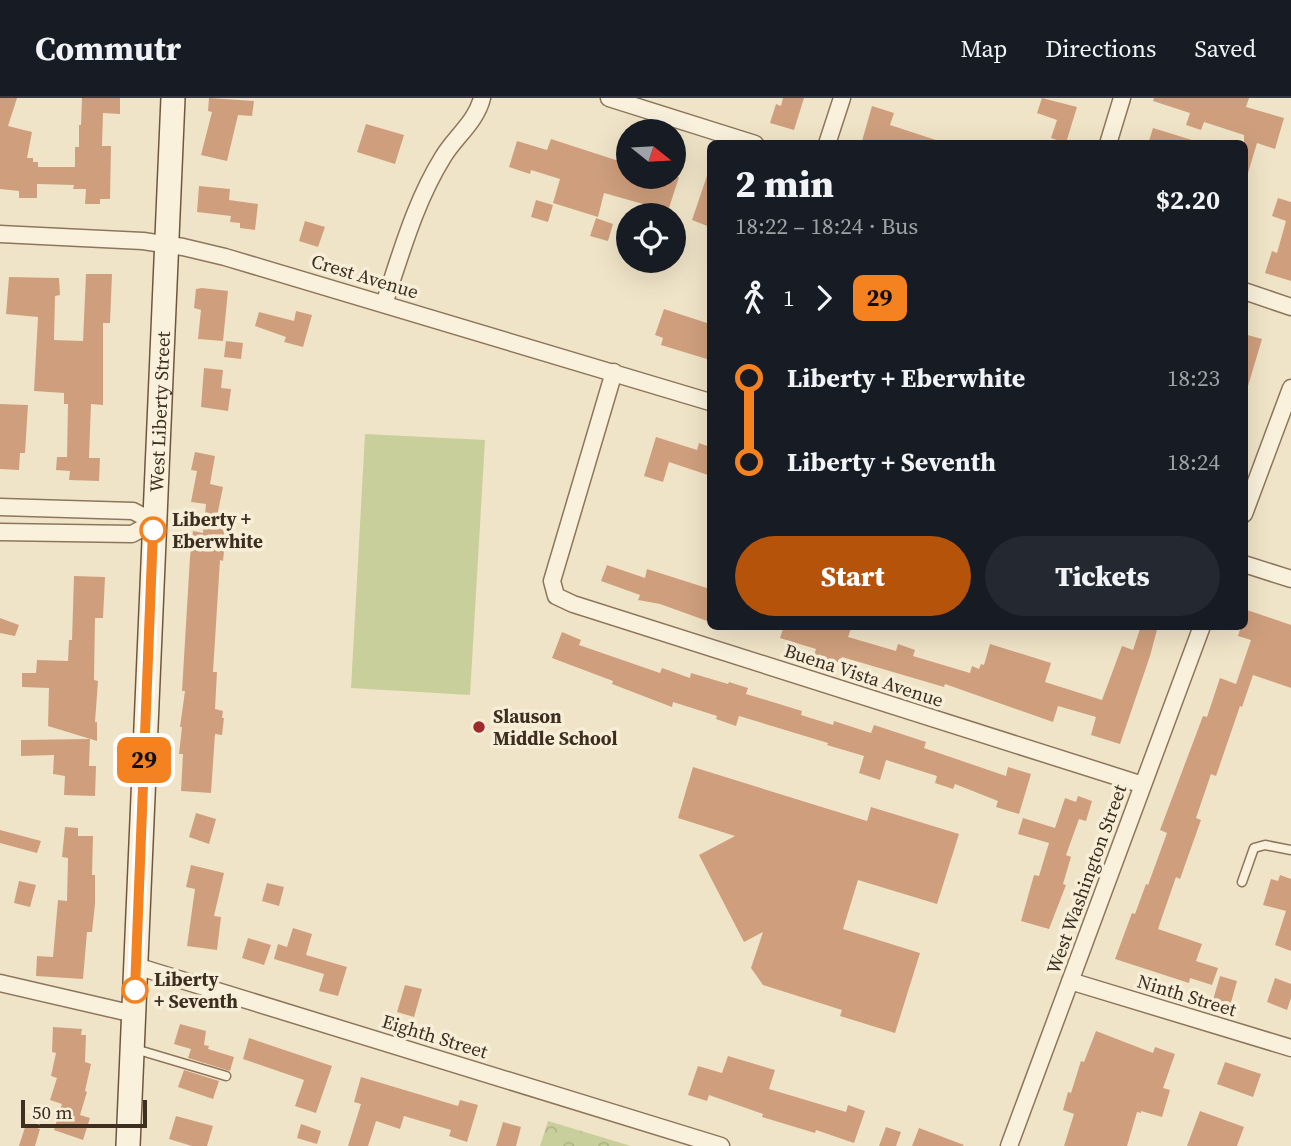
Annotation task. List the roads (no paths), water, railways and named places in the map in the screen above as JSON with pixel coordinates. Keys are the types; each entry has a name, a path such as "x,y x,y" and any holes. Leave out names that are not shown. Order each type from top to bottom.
{"main road":[{"name":"West Liberty Street","path":"128,1146 173,98"}],"street":[{"path":"384,304 415,212 444,155 467,128 482,98"},
{"path":"609,98 742,140"},
{"path":"828,140 842,98"},
{"path":"1109,140 1122,98"},
{"name":"Crest Avenue","path":"0,234 143,241 225,257 707,401"},
{"path":"1248,292 1291,307"},
{"name":"Buena Vista Avenue","path":"614,372 552,581 556,596 573,604 1143,785"},
{"path":"1248,503 1291,388"},
{"path":"0,507 133,511 154,522"},
{"path":"0,532 132,534 154,522"},
{"path":"1248,565 1291,579"},
{"name":"West Washington Street","path":"1009,1146 1201,630"},
{"name":"Eighth Street","path":"136,965 721,1146"},
{"name":"Ninth Street","path":"1070,981 1291,1048"},
{"path":"0,983 134,1014"}],"lane":[{"path":"1242,882 1254,848 1265,845 1291,850"},
{"path":"132,1048 226,1076"}],"place":[{"name":"Liberty + Eberwhite","path":"153,530"},
{"name":"Slauson Middle School","path":"479,727"},
{"name":"Liberty + Seventh","path":"135,990"}]}
